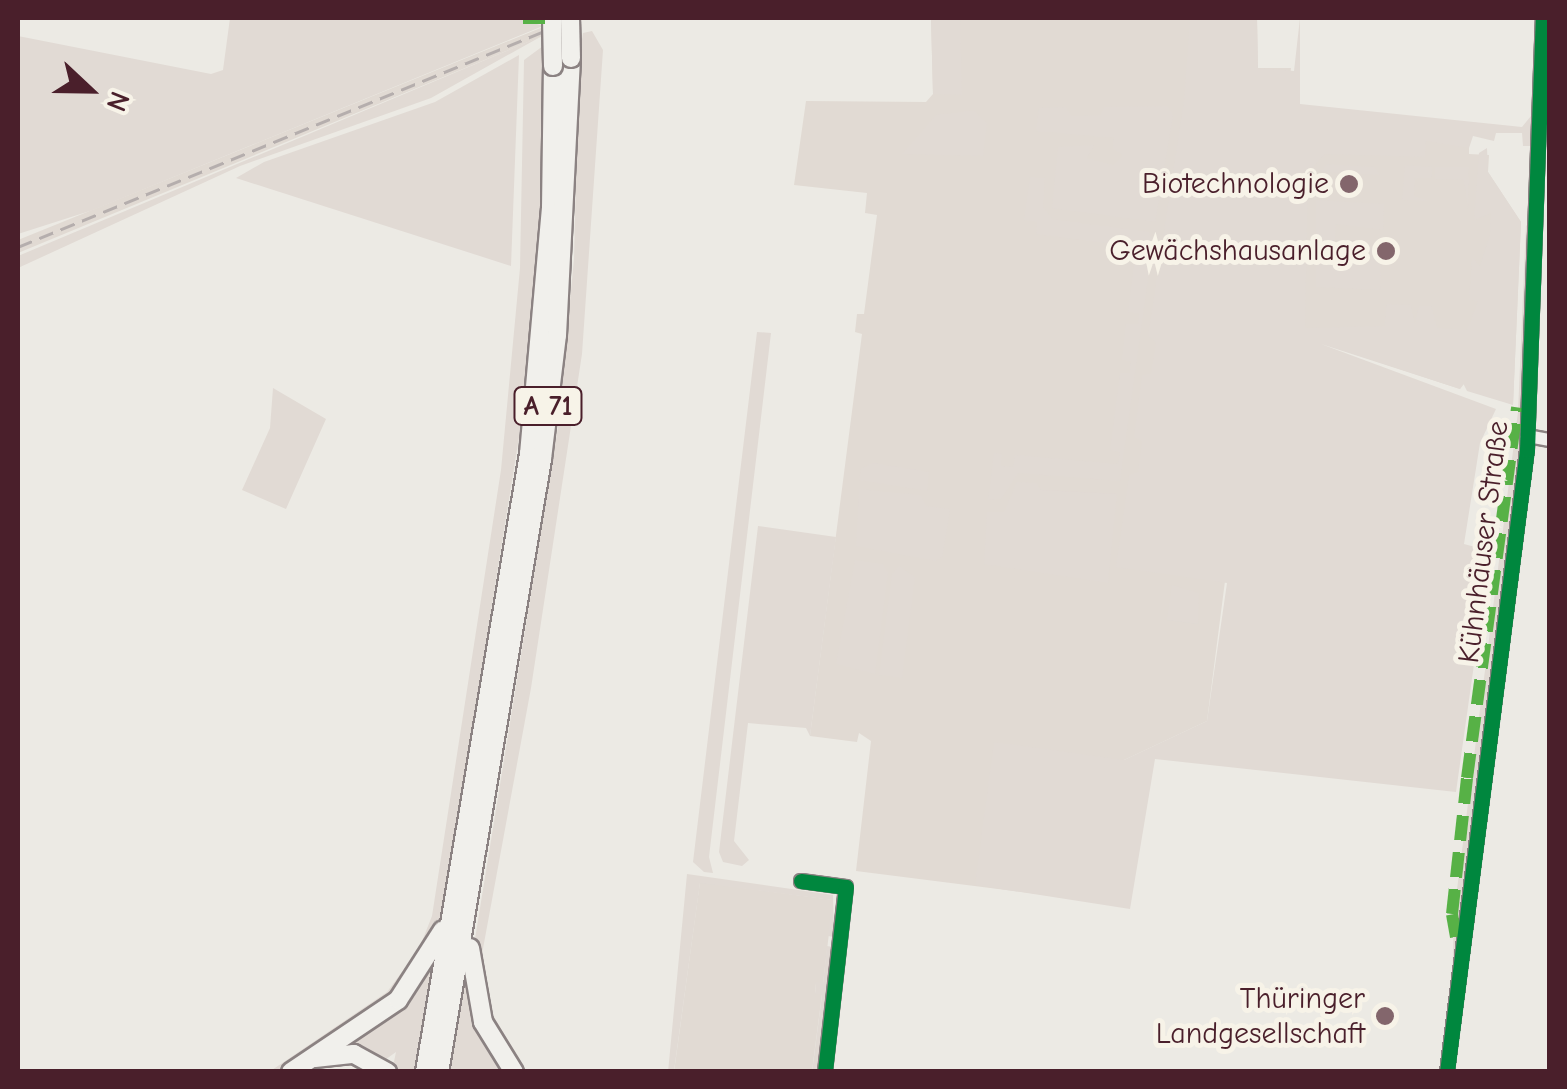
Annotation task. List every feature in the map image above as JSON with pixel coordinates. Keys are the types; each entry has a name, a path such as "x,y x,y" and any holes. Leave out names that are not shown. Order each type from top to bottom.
{"highway":[{"name":"A 71","path":"439,1072 529,454 551,208 552,18"},
{"name":"A 71","path":"425,1072 521,604 555,352 572,58 570,18"},
{"path":"296,1068 398,1000 460,915"},
{"path":"460,915 476,1004 514,1072"},
{"path":"296,1068 342,1053 387,1072"}],"street":[{"name":"Kühnhäuser Straße","path":"1447,1072 1528,436 1544,160 1543,18"},
{"path":"1528,436 1550,440"},
{"path":"802,881 846,887 825,1072"}],"shaded area":[{"path":"230,18 519,18 543,26 93,210 18,234 18,36 211,74 223,70"},
{"path":"565,18 586,18 18,253 18,240"},
{"path":"931,18 1257,18 1258,68 1291,68 1207,721 1124,760 1078,899 856,871 871,741 859,733 857,742 810,736 862,334 855,332 857,314 864,314 877,215 865,213 867,193 794,185 806,101 926,102 933,94"},
{"path":"931,18 960,18 962,95 933,94"},
{"path":"1190,18 1257,18 1258,68 1294,71 1300,18 1300,104 1522,127 1531,116 1537,18 1530,146 1523,146 1522,133 1496,133 1494,141 1473,136 1469,148 1426,141 1425,157 1325,154 1308,172 1305,328 1385,326 1387,304 1411,305 1415,323 1419,306 1431,306 1437,328 1467,330 1478,301 1469,300 1472,257 1480,266 1490,235 1491,213 1474,220 1479,153 1487,148 1488,172 1521,222 1513,405 1467,391 1463,383 1460,389 1321,344 1496,409 1480,443 1464,544 1490,551 1456,792 1155,759 1130,909 975,885 994,742 1124,760 1207,721 1227,583 1116,567 1129,475 1138,472 1142,441 1134,437 1142,375 1151,373 1156,342 1148,336 1184,101"},
{"path":"592,31 603,50 582,354 531,688 482,954 488,1007 526,1071 519,1071 485,1017 474,945 558,427 574,259 579,59 583,33"},
{"path":"542,36 431,98 240,166 18,268 18,256"},
{"path":"543,46 543,191 530,369 440,927 408,985 284,1071 269,1072 387,992 419,949 432,916 501,470 520,268 524,60"},
{"path":"519,55 511,266 236,178 264,162 435,102"},
{"path":"1167,106 1173,114 1155,222 1052,208 1058,147 1094,145 1087,158 1113,165 1123,155 1113,149 1114,138 1036,131 1039,108 1066,107 1071,116 1101,115 1105,107"},
{"path":"973,110 987,123 983,156 902,154 936,115"},
{"path":"1303,120 1469,146 1469,154 1489,155 1488,172 1521,222 1513,405 1464,384 1460,389 1281,330"},
{"path":"1327,164 1374,167 1380,175 1321,172"},
{"path":"1405,165 1432,167 1431,178 1415,178 1414,196 1429,201 1402,200"},
{"path":"1435,167 1469,167 1468,209 1464,180 1435,179"},
{"path":"1030,177 1045,178 1043,207 1052,219 1149,232 1153,243 1120,481 1018,473 1001,499 988,500 994,453 1002,454 1001,466 1013,467 1015,455 1118,464 1120,452 1110,450 1120,373 1130,373 1131,362 1122,360 1126,324 1138,324 1139,314 1128,312 1136,247 1036,234 1037,222 1024,220"},
{"path":"1316,200 1384,204 1383,230 1336,224 1335,241 1316,240"},
{"path":"1526,225 1531,230 1521,440 1452,985 1454,913 1518,412"},
{"path":"1316,243 1382,247 1380,290 1316,287"},
{"path":"757,332 771,333 709,857 713,873 704,872 693,862"},
{"path":"273,388 326,419 286,509 242,490 270,428"},
{"path":"872,463 929,472 927,491 859,480 861,469"},
{"path":"1017,482 1037,483 1041,490 1117,494 1108,583 984,564 987,512 1004,512"},
{"path":"859,489 920,495 926,506 950,509 942,557 935,561 856,546"},
{"path":"758,526 836,537 810,736 806,728 748,723 734,841 749,860 742,866 723,862 719,852"},
{"path":"855,560 883,564 888,573 875,674 836,664"},
{"path":"899,566 915,577 902,678 879,675 892,574"},
{"path":"1172,585 1199,593 1198,624 1167,620"},
{"path":"687,874 833,895 834,937 828,936 832,900 700,883 674,1071 668,1072"},
{"path":"700,882 833,900 823,983 816,983 815,993 822,994 812,1071 674,1072"},
{"path":"827,946 833,947 819,1071 812,1072 822,995 815,994 816,982 823,983"},
{"path":"436,959 416,1071 392,1071 396,1052 382,1062 330,1050 409,995"},
{"path":"467,973 508,1071 448,1072"}],"railway":[{"path":"18,247 576,18"}],"marked path":[{"path":"523,18 545,18"},
{"path":"1456,937 1452,914 1467,778 1517,407"}],"cycle path":[{"path":"1447,1072 1527,450 1543,18"},
{"path":"801,881 846,887 825,1072"}],"place":[{"name":"Biotechnologie","path":"1349,184"},
{"name":"Gewächshausanlage","path":"1386,251"},
{"name":"Thüringer Landgesellschaft","path":"1385,1016"}]}
